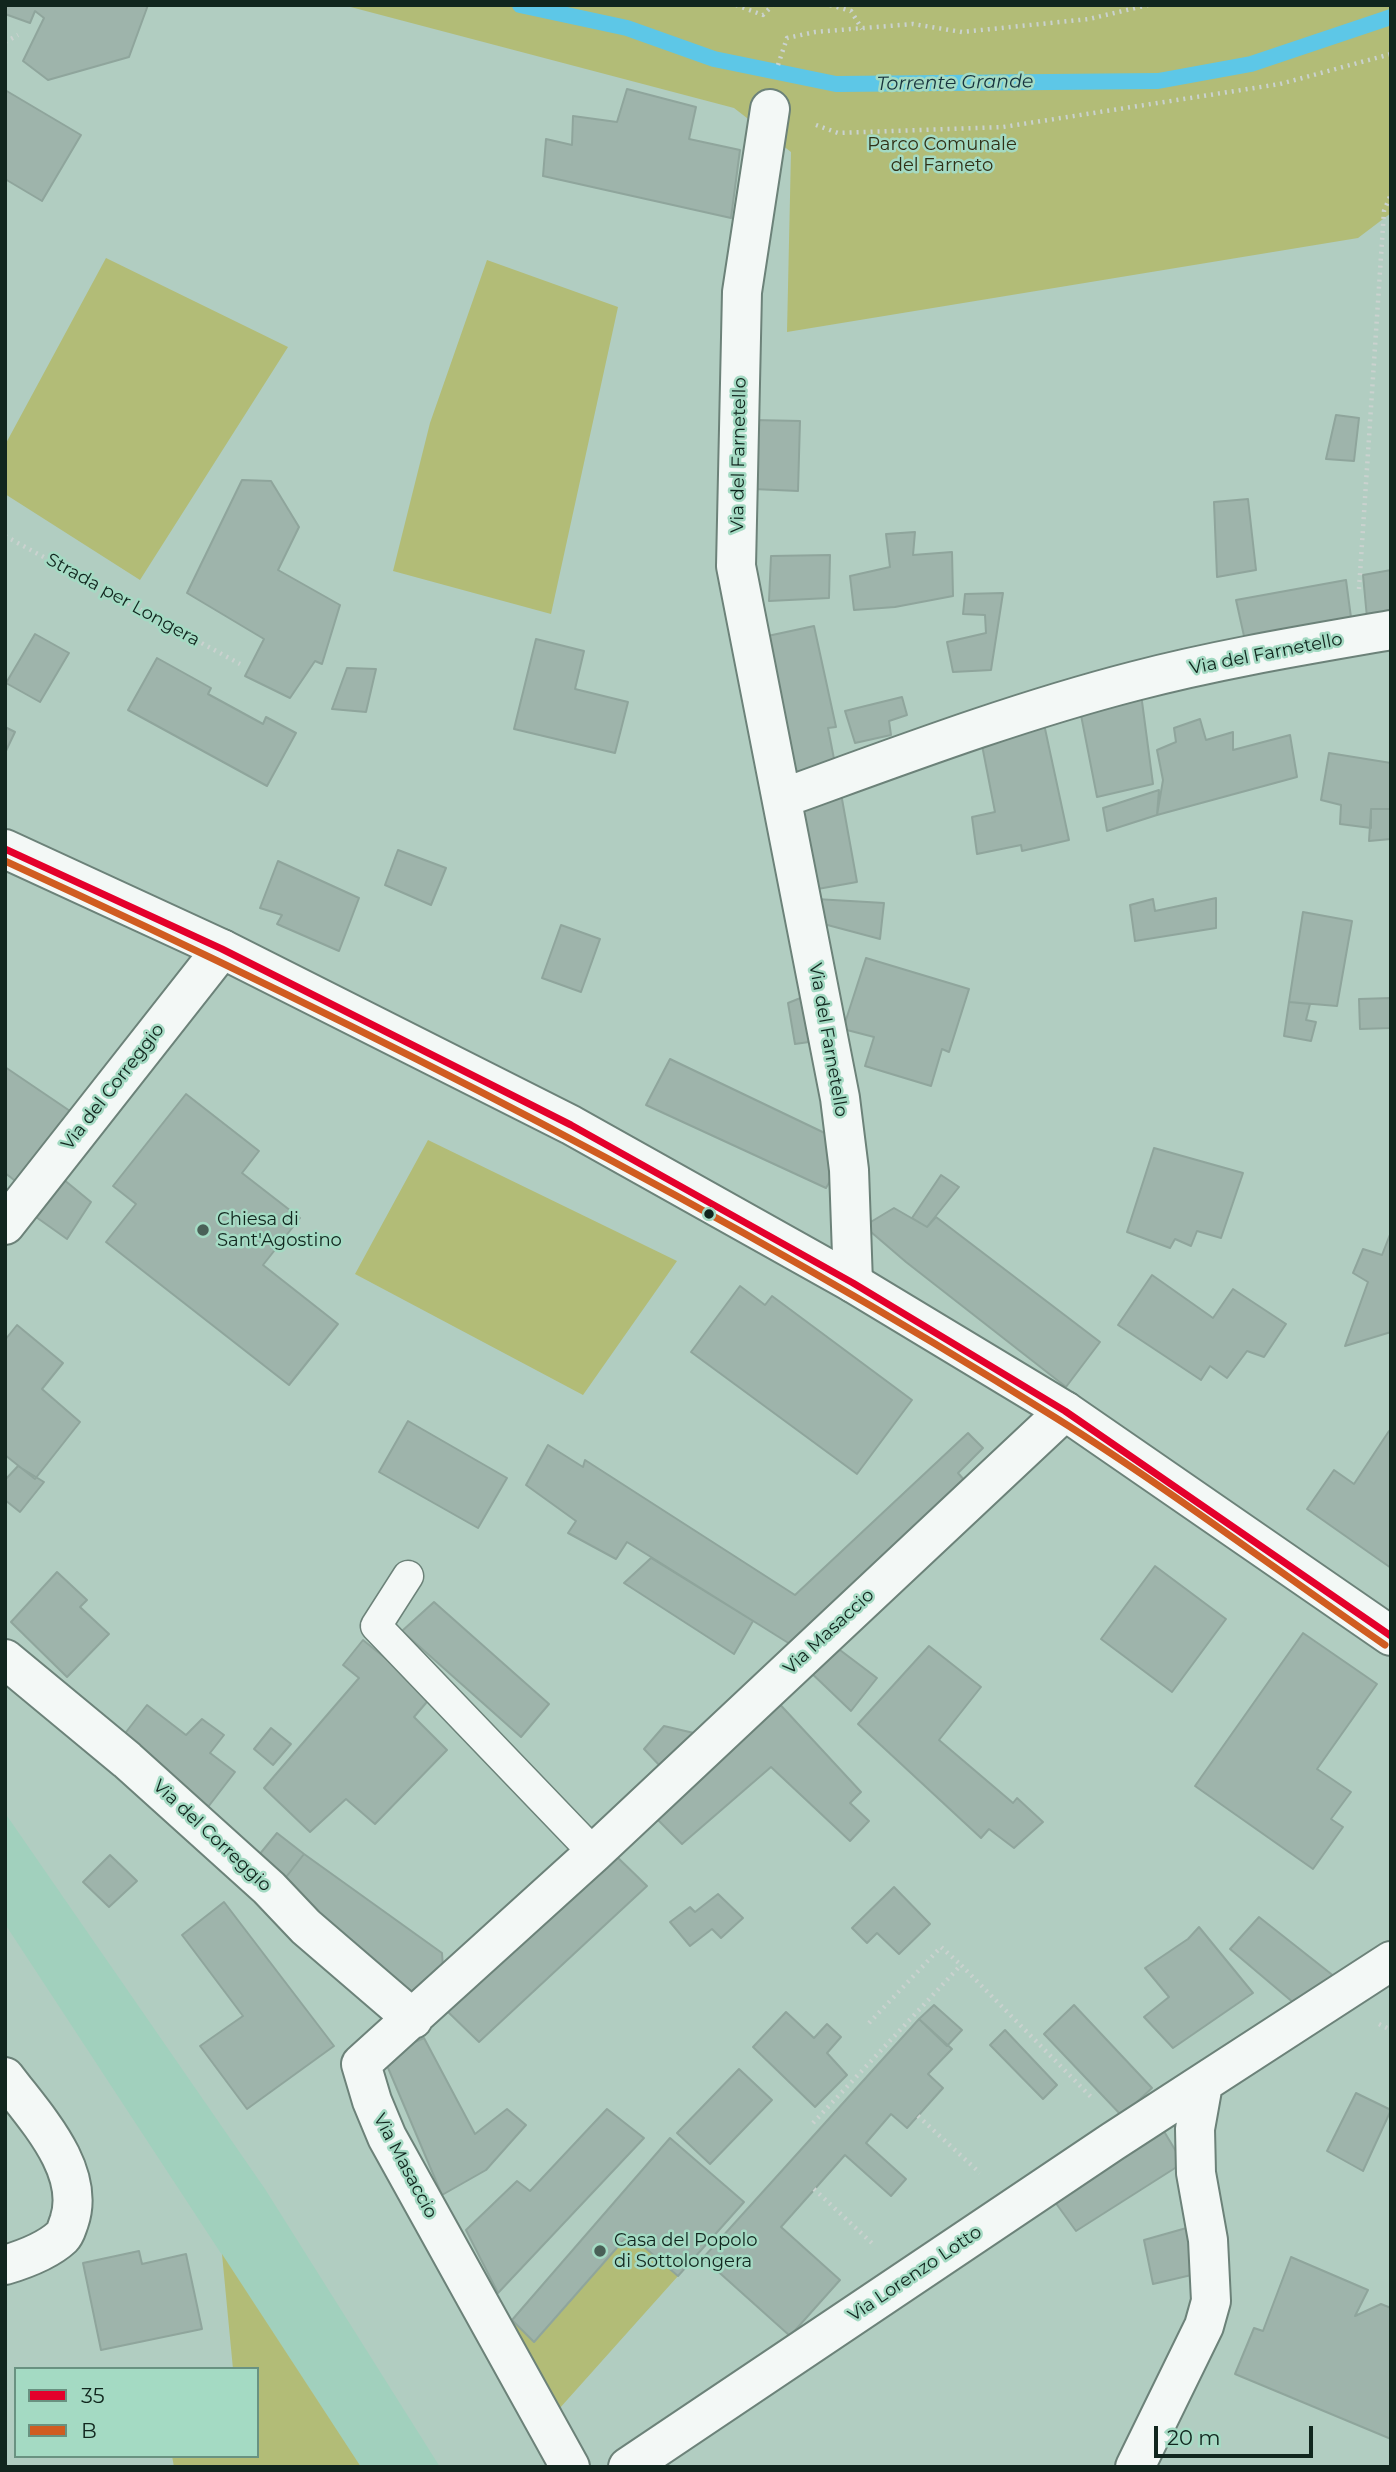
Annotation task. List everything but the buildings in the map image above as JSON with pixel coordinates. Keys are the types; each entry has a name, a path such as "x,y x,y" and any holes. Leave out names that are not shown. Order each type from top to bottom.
{"street":[{"name":"Via del Farnetello","path":"770,109 742,292 736,566 840,1098 849,1170 853,1283"},
{"name":"Via del Farnetello","path":"783,799 991,723 1135,681 1240,657 1374,633"},
{"path":"5,849 222,949 571,1125 853,1283 1065,1411 1391,1636"},
{"name":"Via del Correggio","path":"5,1225 222,949"},
{"name":"Via Masaccio","path":"570,2467 387,2137 361,2064 594,1853 1065,1411"},
{"name":"Via del Correggio","path":"5,1659 127,1760 269,1888 306,1927 413,2019"},
{"name":"Via Lorenzo Lotto","path":"628,2467 1125,2133 1391,1961"},
{"path":"5,2077 46,2133 70,2175 75,2206 64,2235 34,2256 5,2265"},
{"path":"1135,2467 1203,2326 1211,2301 1208,2240 1196,2173 1195,2129 1203,2084"}],"lane":[{"path":"408,1576 376,1626 594,1853"},
{"path":"662,2467 733,2396"}],"path":[{"path":"736,5 762,15 774,5"},
{"path":"830,5 851,11 862,29"},
{"path":"780,51 786,38 913,24 962,32 1089,19 1148,5"},
{"path":"5,43 18,35"},
{"path":"770,109 838,133 1003,127 1280,83 1391,54"},
{"path":"1374,633 1384,211 1391,194"},
{"name":"Strada per Longera","path":"5,536 240,664"},
{"path":"869,2022 941,1947 1125,2133"},
{"path":"813,2123 961,1965"},
{"path":"918,2116 1016,2206"},
{"path":"814,2189 909,2278"}],"shaded area":[{"path":"5,1813 265,2189 440,2467 361,2467 5,1924"}],"green space":[{"name":"Parco Comunale del Farneto","path":"343,5 1391,5 1391,213 1358,238 787,332 791,152 734,108"},
{"path":"106,258 288,347 140,580 5,494 5,445"},
{"path":"487,260 618,307 551,614 393,571 430,423"},
{"path":"428,1140 677,1261 583,1395 355,1274"},
{"path":"629,2234 678,2276 559,2409 512,2320 534,2342"},
{"path":"222,2254 361,2467 174,2467 172,2458 259,2458 259,2367 233,2367"}],"waterway":[{"name":"Torrente Grande","path":"520,5 627,28 714,59 836,84 1158,81 1251,64 1391,17"}],"transit line":[{"name":"35","path":"5,849 222,949 571,1125 853,1283 1065,1411 1391,1636"},
{"name":"B","path":"5,861 274,988 408,1055 540,1123 801,1265 929,1340 1098,1445 1385,1645"}],"place":[{"name":"Chiesa di Sant'Agostino","path":"203,1230"},
{"name":"Casa del Popolo di Sottolongera","path":"600,2251"}]}
